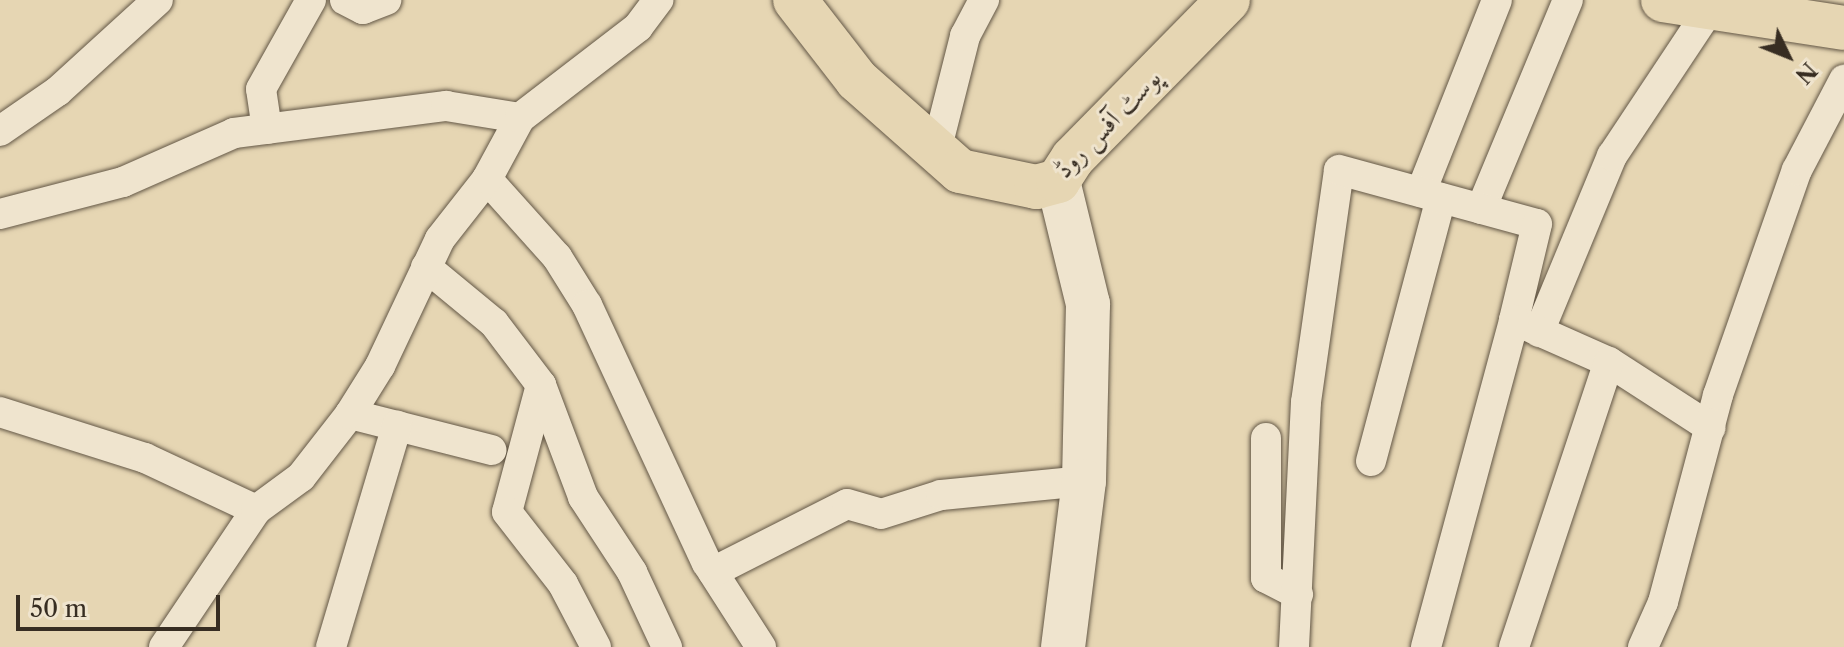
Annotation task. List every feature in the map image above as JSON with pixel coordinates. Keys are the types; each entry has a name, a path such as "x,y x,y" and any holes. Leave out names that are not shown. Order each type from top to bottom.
{"main road":[{"name":"پوسٹ آفس روڈ","path":"795,0 857,80 960,171 1036,187 1058,181 1073,158 1228,0"},
{"path":"1666,0 1839,18"},
{"path":"1058,181 1088,304 1084,481 1063,647"}],"street":[{"path":"0,131 58,91 158,0"},
{"path":"267,129 261,89 311,0"},
{"path":"345,0 363,9 386,0"},
{"path":"164,647 256,510 301,477 350,414 380,366 440,239 487,179 520,118 638,27 658,0"},
{"path":"936,151 965,36 984,0"},
{"path":"1371,461 1431,195 1497,0"},
{"path":"1481,209 1568,0"},
{"path":"1426,647 1527,326 1612,156 1711,7"},
{"path":"1643,647 1663,602 1711,428 1797,170 1844,80"},
{"path":"0,214 123,182 234,133 446,106 520,118"},
{"path":"1294,647 1306,402 1339,170 1537,224 1527,326"},
{"path":"487,179 557,257 587,305 713,572 761,647"},
{"path":"426,267 494,323 541,385 583,497 632,572 667,647"},
{"path":"1527,326 1609,362 1711,428"},
{"path":"1514,647 1609,362"},
{"path":"541,385 507,512 563,584 596,647"},
{"path":"0,412 145,458 256,510"},
{"path":"350,414 491,450"},
{"path":"331,647 397,426"},
{"path":"1266,438 1266,578 1298,594"},
{"path":"713,572 847,504 881,514 941,495 1084,481"}]}
